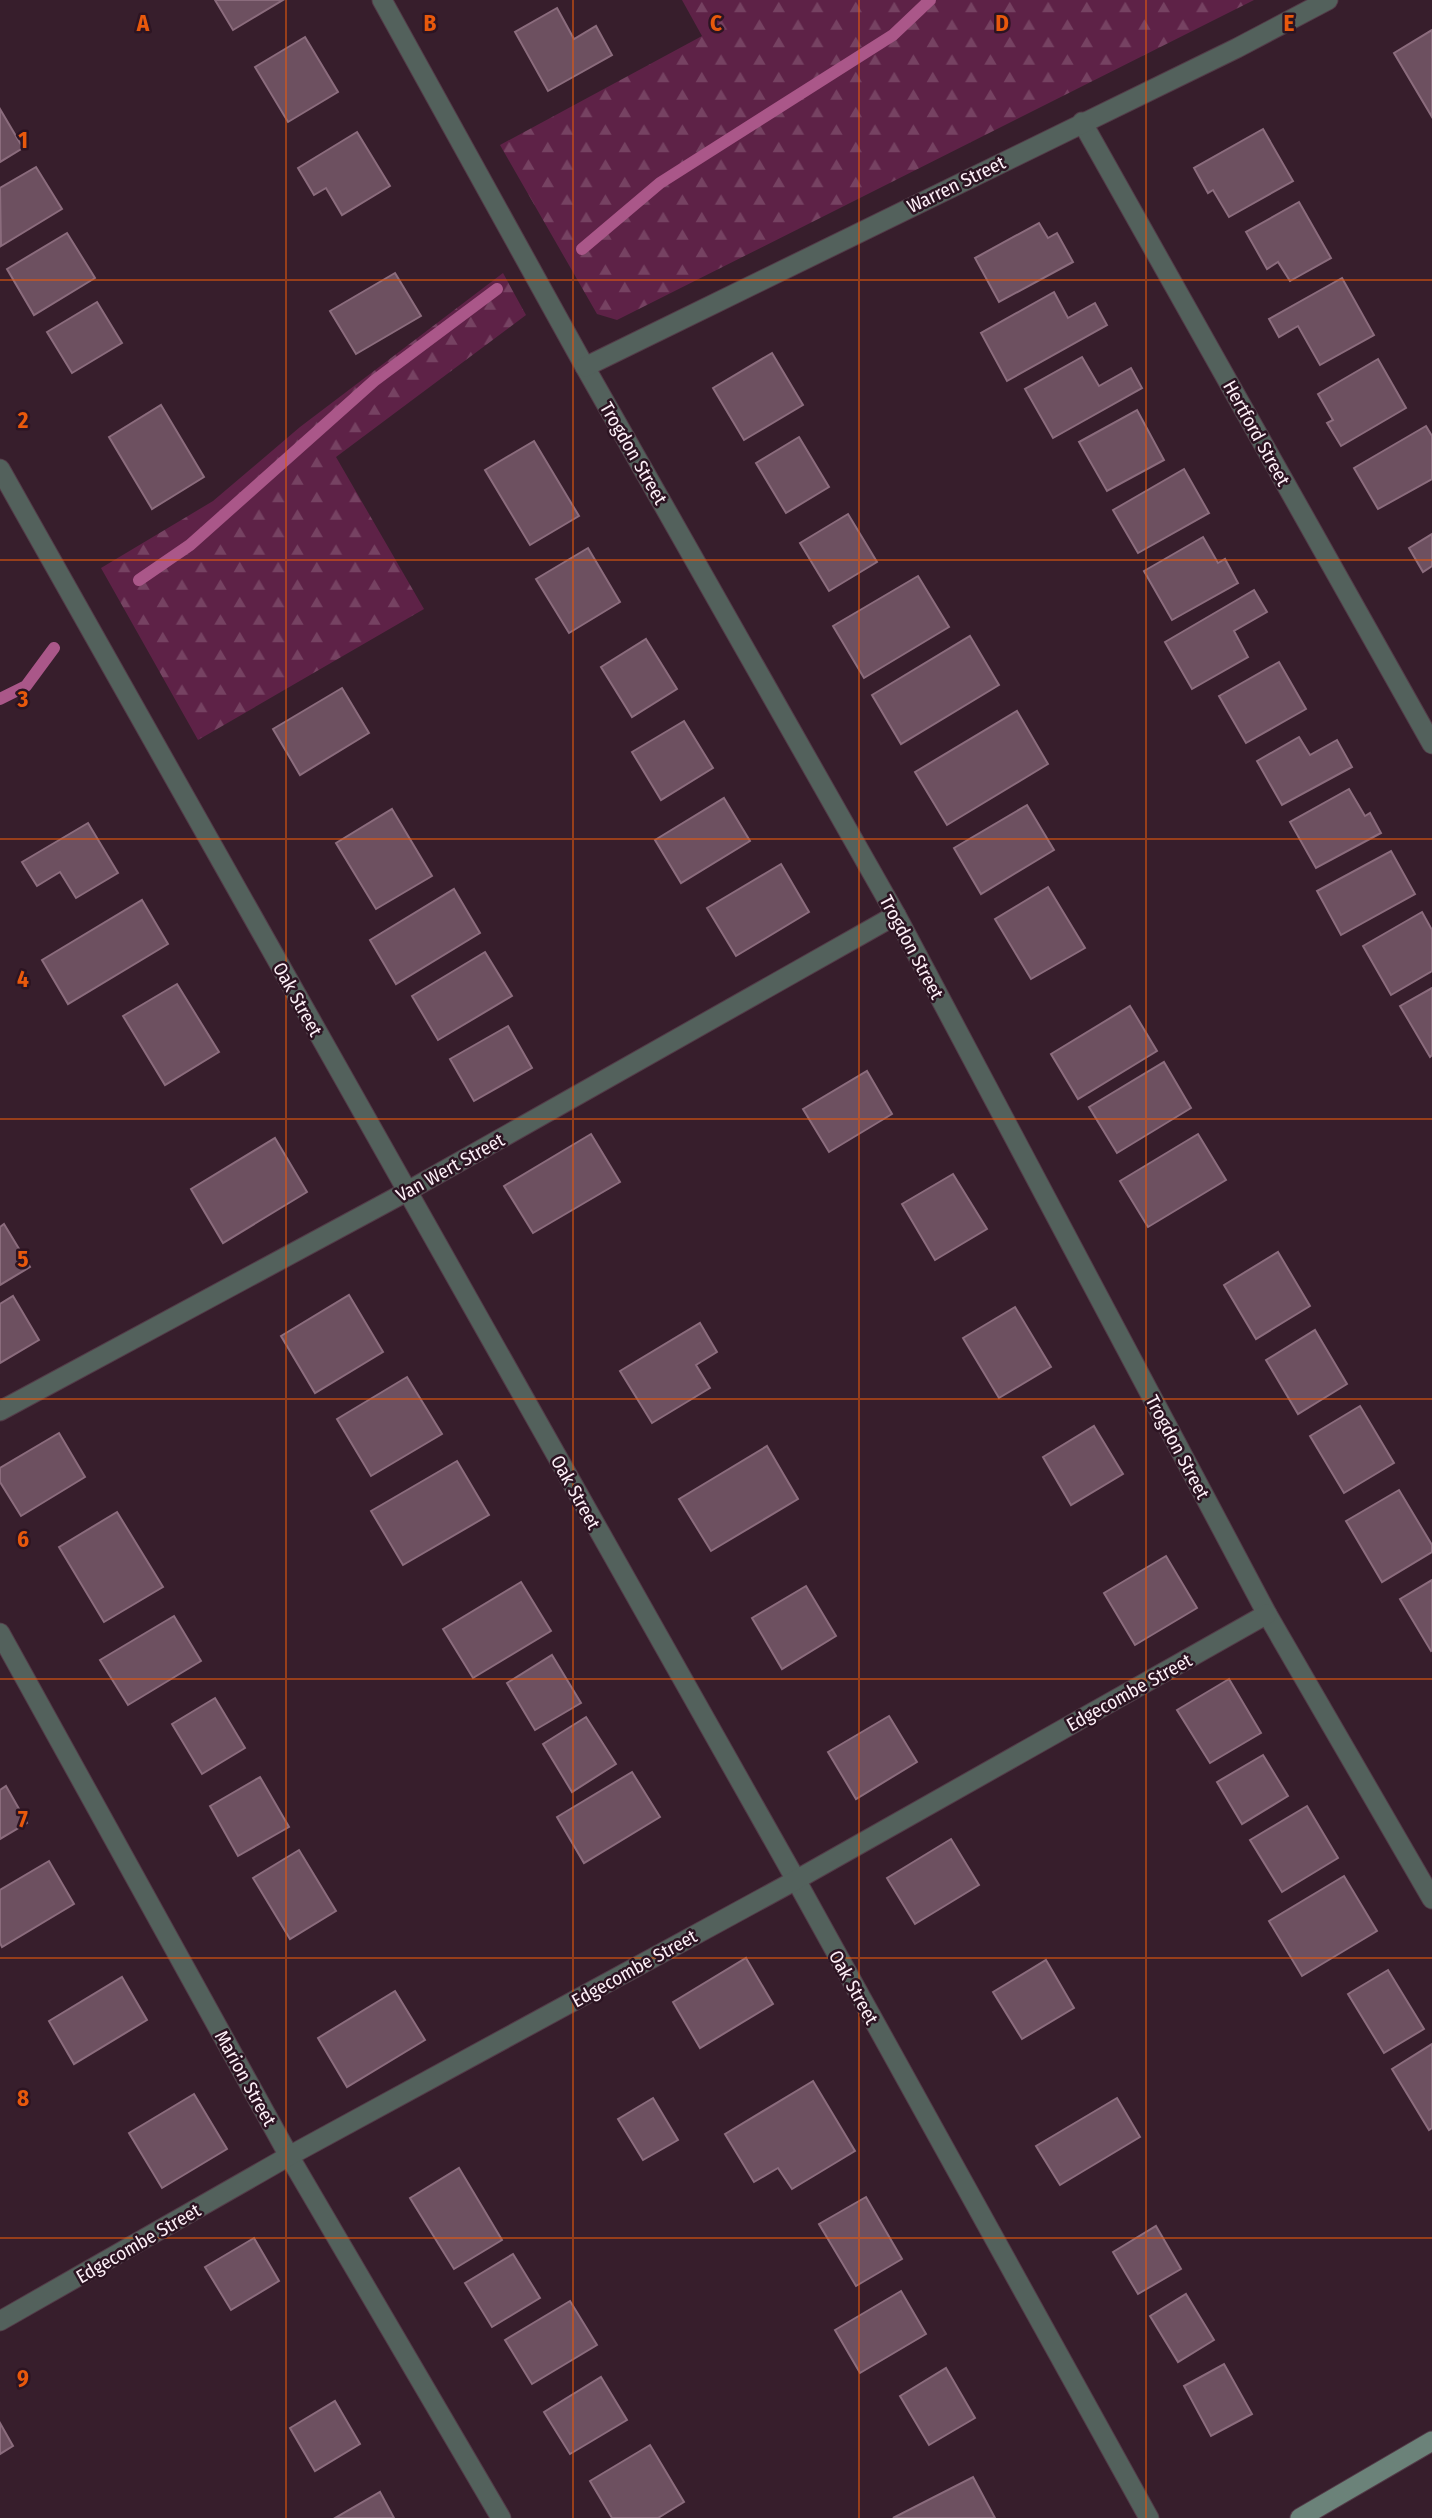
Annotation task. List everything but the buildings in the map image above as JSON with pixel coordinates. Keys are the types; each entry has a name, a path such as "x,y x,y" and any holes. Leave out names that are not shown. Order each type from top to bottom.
{"main road":[{"path":"1300,2518 1432,2441"}],"street":[{"name":"Trogdon Street","path":"382,0 585,367 896,915 1267,1614 1432,1899"},
{"name":"Warren Street","path":"585,367 1237,48 1328,0"},
{"name":"Hertford Street","path":"1082,122 1432,744"},
{"name":"Oak Street","path":"0,469 796,1880 1149,2518"},
{"name":"Van Wert Street","path":"0,1411 406,1192 896,915"},
{"name":"Edgecombe Street","path":"0,2321 289,2156 796,1880 1267,1614"},
{"name":"Marion Street","path":"0,1633 289,2156 500,2518"}],"green space":[{"path":"682,0 1254,0 617,320 597,314 500,145 702,36"},
{"path":"503,273 526,315 336,457 424,609 198,740 101,568 213,501 300,427"}],"waterway":[{"path":"582,249 660,183 893,35 930,0"},
{"path":"139,580 190,545 374,381 497,289"},
{"path":"0,699 26,686 54,648"}]}
